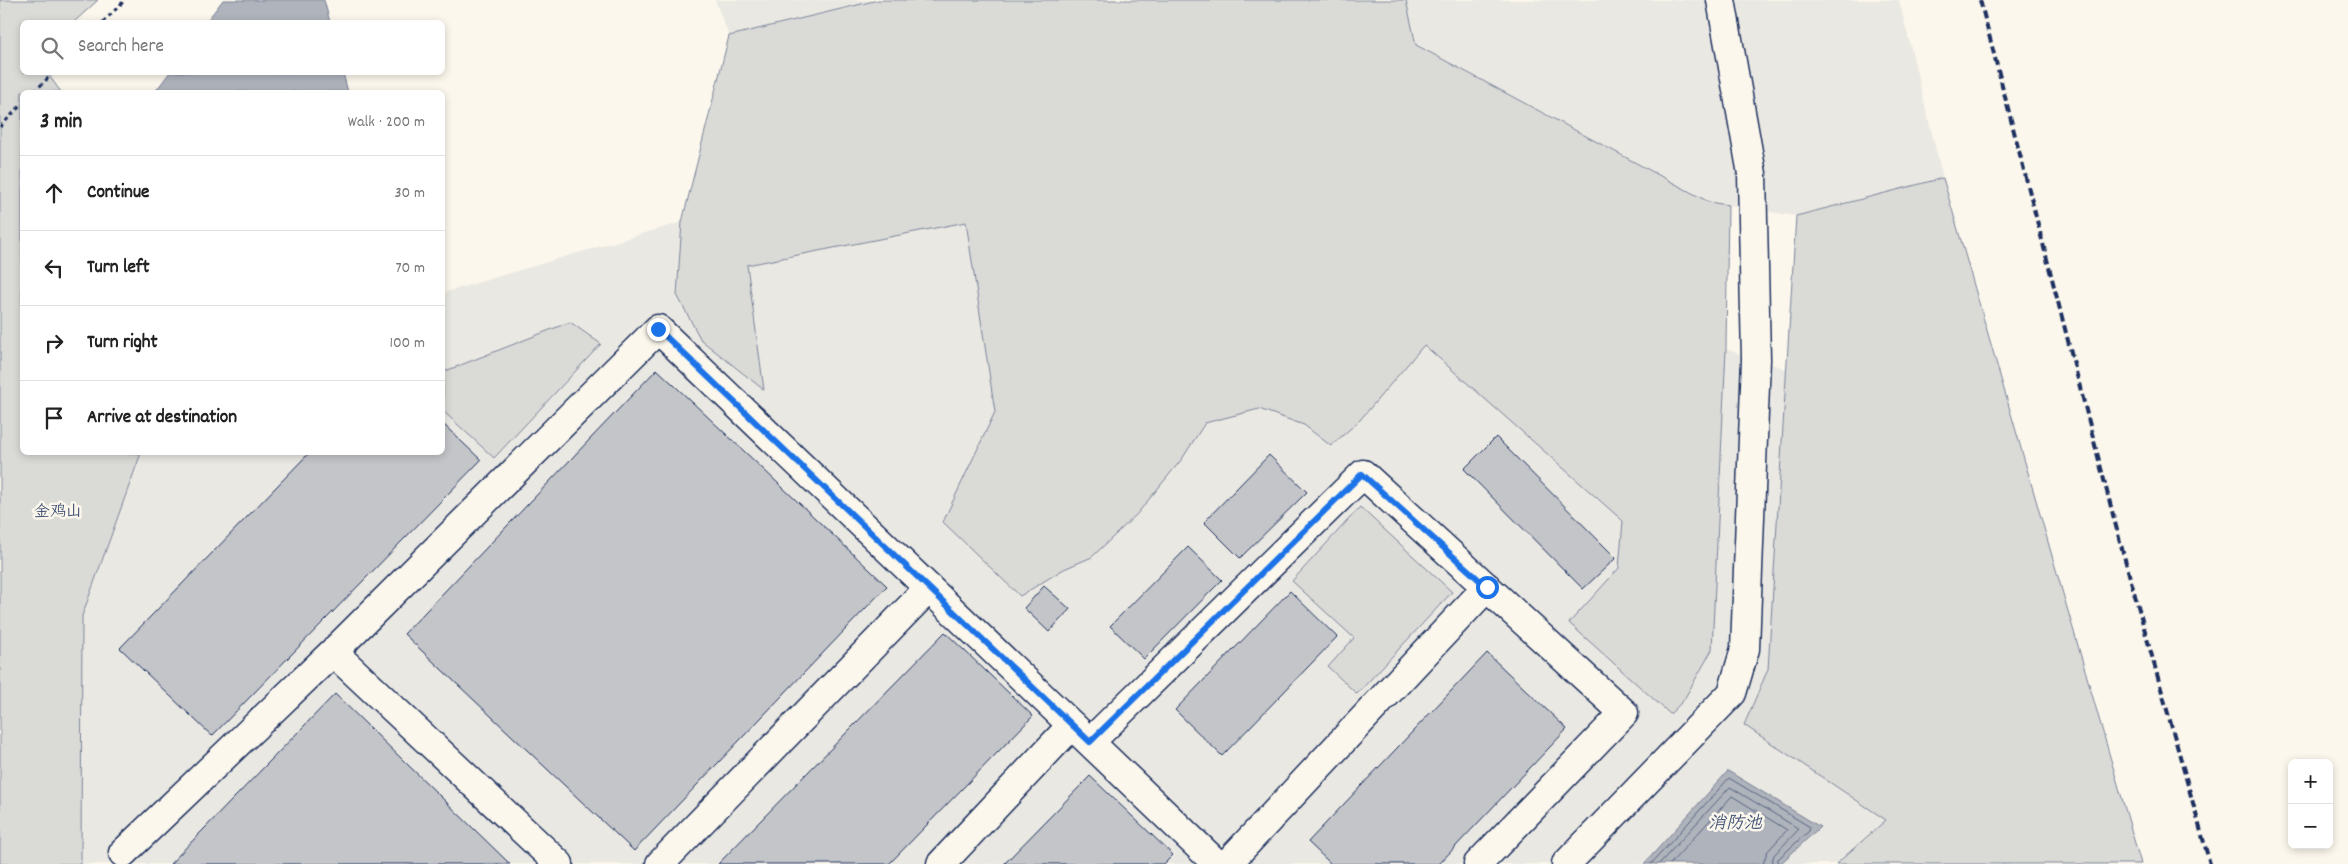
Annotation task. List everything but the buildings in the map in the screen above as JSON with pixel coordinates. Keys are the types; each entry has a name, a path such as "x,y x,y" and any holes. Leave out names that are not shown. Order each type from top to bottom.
{"street":[{"path":"1566,864 1732,692 1745,649 1756,359 1752,174 1721,0"},
{"path":"123,853 333,652 658,329 1218,864"},
{"path":"941,864 1362,474 1624,713 1478,864"},
{"path":"1227,864 1487,587"},
{"path":"660,864 929,588"},
{"path":"333,652 559,864"}],"path":[{"path":"105,20 125,0"},
{"path":"36,90 51,75"},
{"path":"0,127 20,106"}],"shaded area":[{"path":"715,0 878,0 729,36"},
{"path":"1406,0 1899,0 1943,178 1796,216 1709,202 1416,45"},
{"path":"1269,105 1725,349 1787,369 1768,669 1744,725 1887,820 1836,864 81,864 82,616 140,455 445,455 445,292 682,222"}],"green space":[{"name":"金鸡山","path":"0,0 98,0 76,20 20,20 20,75 48,75 60,90 20,90 20,455 140,455 82,616 81,864 0,864"},
{"path":"878,0 1406,0 1416,45 1709,202 1728,205 1726,349 1712,650 1683,701 1670,714 1569,623 1619,568 1623,521 1424,345 1360,420 1331,446 1304,425 1259,409 1205,423 1182,459 1137,514 1092,557 1064,569 1020,596 943,522 995,412 966,222 747,265 764,390 701,340 677,295 682,222 729,36"},
{"path":"1943,178 2141,864 1836,864 1886,820 1744,725 1768,669 1796,216"},
{"path":"570,322 601,344 494,458 445,413 445,371"},
{"path":"1360,507 1452,592 1357,694 1328,667 1354,638 1292,581"}],"water":[{"path":"223,0 324,0 329,20 208,20"},
{"path":"168,75 344,75 347,90 156,90"},
{"name":"消防池","path":"1728,771 1820,827 1780,864 1644,864"}],"railway":[{"path":"1980,0 2119,538 2210,864"}],"route":[{"path":"658,329 1090,742 1362,474 1487,587"}]}
